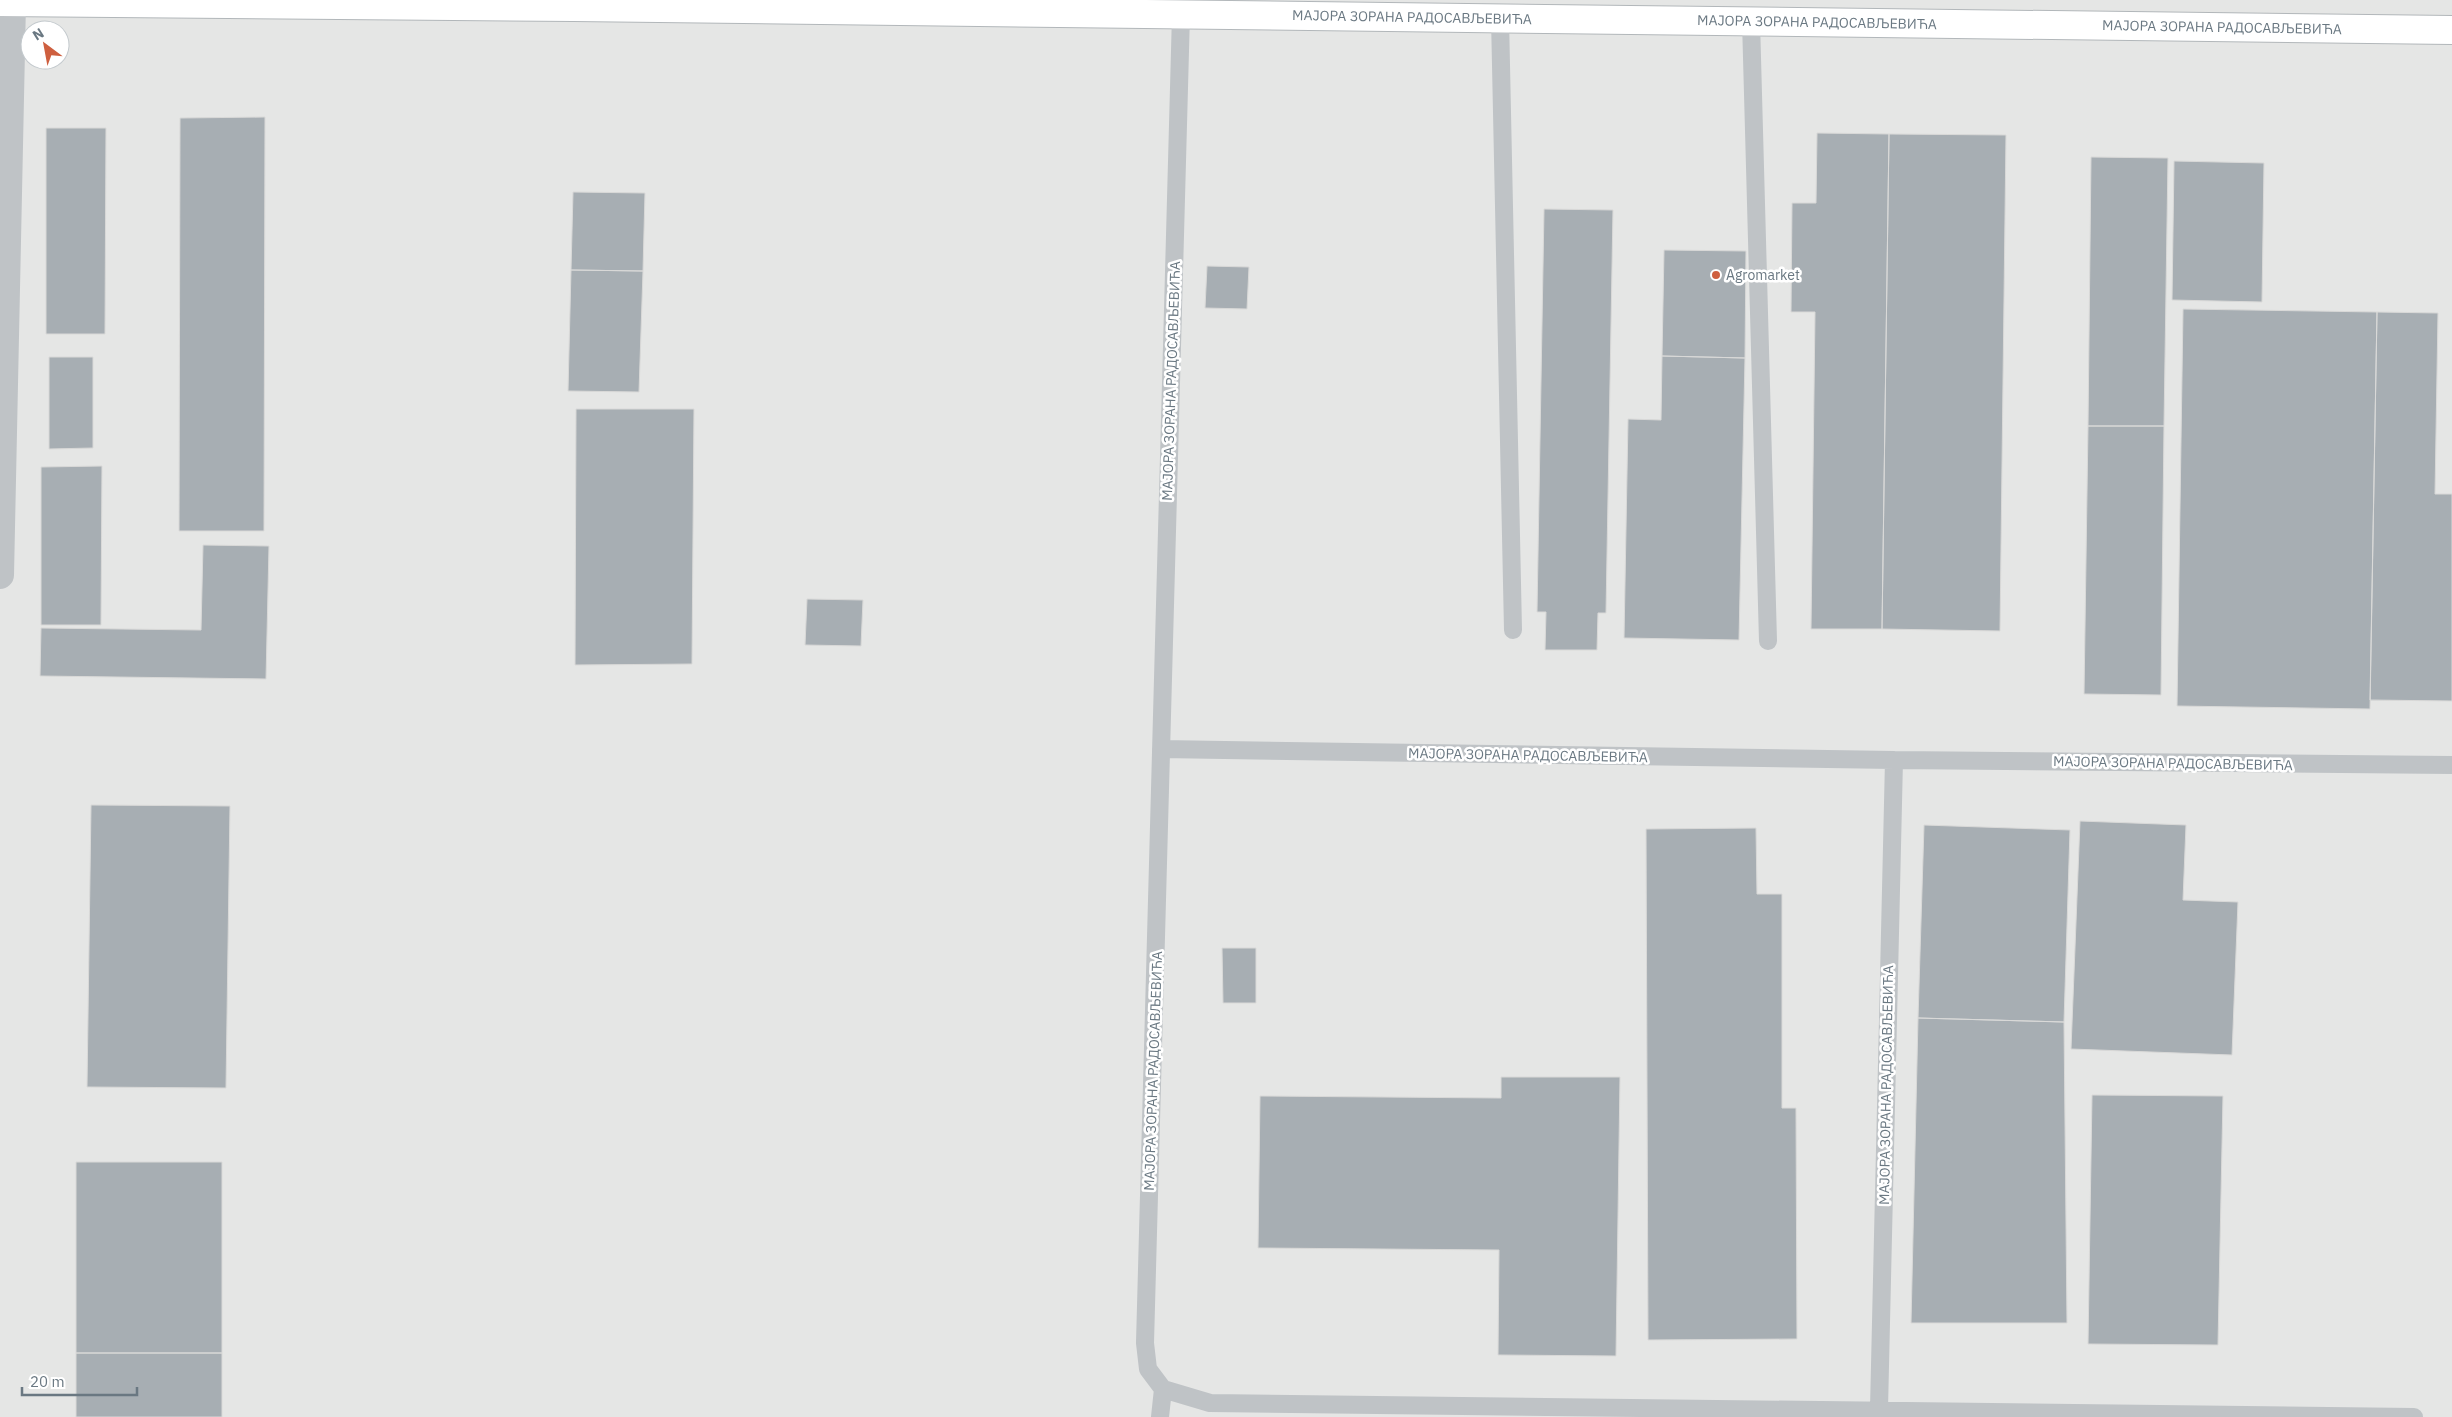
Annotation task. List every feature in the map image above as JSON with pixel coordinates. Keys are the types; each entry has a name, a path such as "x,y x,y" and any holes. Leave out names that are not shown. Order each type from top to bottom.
{"main road":[{"name":"МАЈОРА ЗОРАНА РАДОСАВЉЕВИЋА","path":"6,2 2452,30"}],"street":[{"path":"0,575 6,2"}],"lane":[{"name":"МАЈОРА ЗОРАНА РАДОСАВЉЕВИЋА","path":"1163,1388 1148,1369 1145,1343 1181,14"},
{"path":"1500,18 1513,630"},
{"path":"1751,21 1768,641"},
{"name":"МАЈОРА ЗОРАНА РАДОСАВЉЕВИЋА","path":"1161,749 2452,766"},
{"name":"МАЈОРА ЗОРАНА РАДОСАВЉЕВИЋА","path":"1879,1409 1894,760"},
{"path":"1160,1417 1163,1388 1210,1403 1879,1409 2414,1417"}],"shaded area":[{"path":"0,0 2452,0 2452,1417 0,1417"}],"building":[{"path":"265,117 264,531 179,531 180,118"},
{"path":"46,128 106,128 105,334 46,334"},
{"path":"1817,133 1889,134 1882,629 1811,629 1815,312 1791,312 1792,203 1816,203"},
{"path":"1889,134 2006,135 2000,631 1882,629"},
{"path":"2091,157 2168,158 2164,426 2088,426"},
{"path":"2174,161 2264,163 2262,302 2172,300"},
{"path":"573,192 645,193 643,271 571,270"},
{"path":"1544,209 1613,210 1606,613 1598,613 1597,650 1545,650 1546,612 1537,612"},
{"path":"1664,250 1746,251 1745,358 1662,356"},
{"path":"1207,266 1249,267 1247,309 1205,308"},
{"path":"571,270 643,271 639,392 568,391"},
{"path":"2183,309 2377,312 2370,709 2177,706"},
{"path":"2377,312 2438,313 2435,494 2452,494 2452,701 2370,700"},
{"path":"1662,356 1745,358 1739,640 1624,638 1628,419 1661,420"},
{"path":"49,357 93,357 93,448 49,449"},
{"path":"576,409 694,409 692,664 575,665"},
{"path":"2088,426 2164,426 2161,695 2084,694"},
{"path":"102,466 101,625 41,625 41,467"},
{"path":"203,545 269,546 266,679 40,676 41,628 201,630"},
{"path":"807,599 863,600 861,646 805,645"},
{"path":"91,805 230,806 226,1088 87,1087"},
{"path":"2080,821 2186,825 2183,900 2238,902 2232,1055 2071,1049"},
{"path":"1924,825 2070,830 2064,1022 1918,1018"},
{"path":"1756,828 1757,894 1782,894 1782,1108 1796,1108 1797,1339 1648,1340 1646,829"},
{"path":"1222,948 1256,948 1256,1003 1223,1003"},
{"path":"1918,1018 2064,1022 2067,1323 1911,1323"},
{"path":"1501,1077 1620,1077 1616,1356 1498,1355 1499,1250 1258,1248 1260,1096 1501,1098"},
{"path":"2092,1095 2223,1096 2218,1345 2088,1344"},
{"path":"76,1162 222,1162 222,1353 76,1353"},
{"path":"76,1353 222,1353 222,1417 76,1417"}],"place":[{"name":"Agromarket","path":"1716,275"}]}
